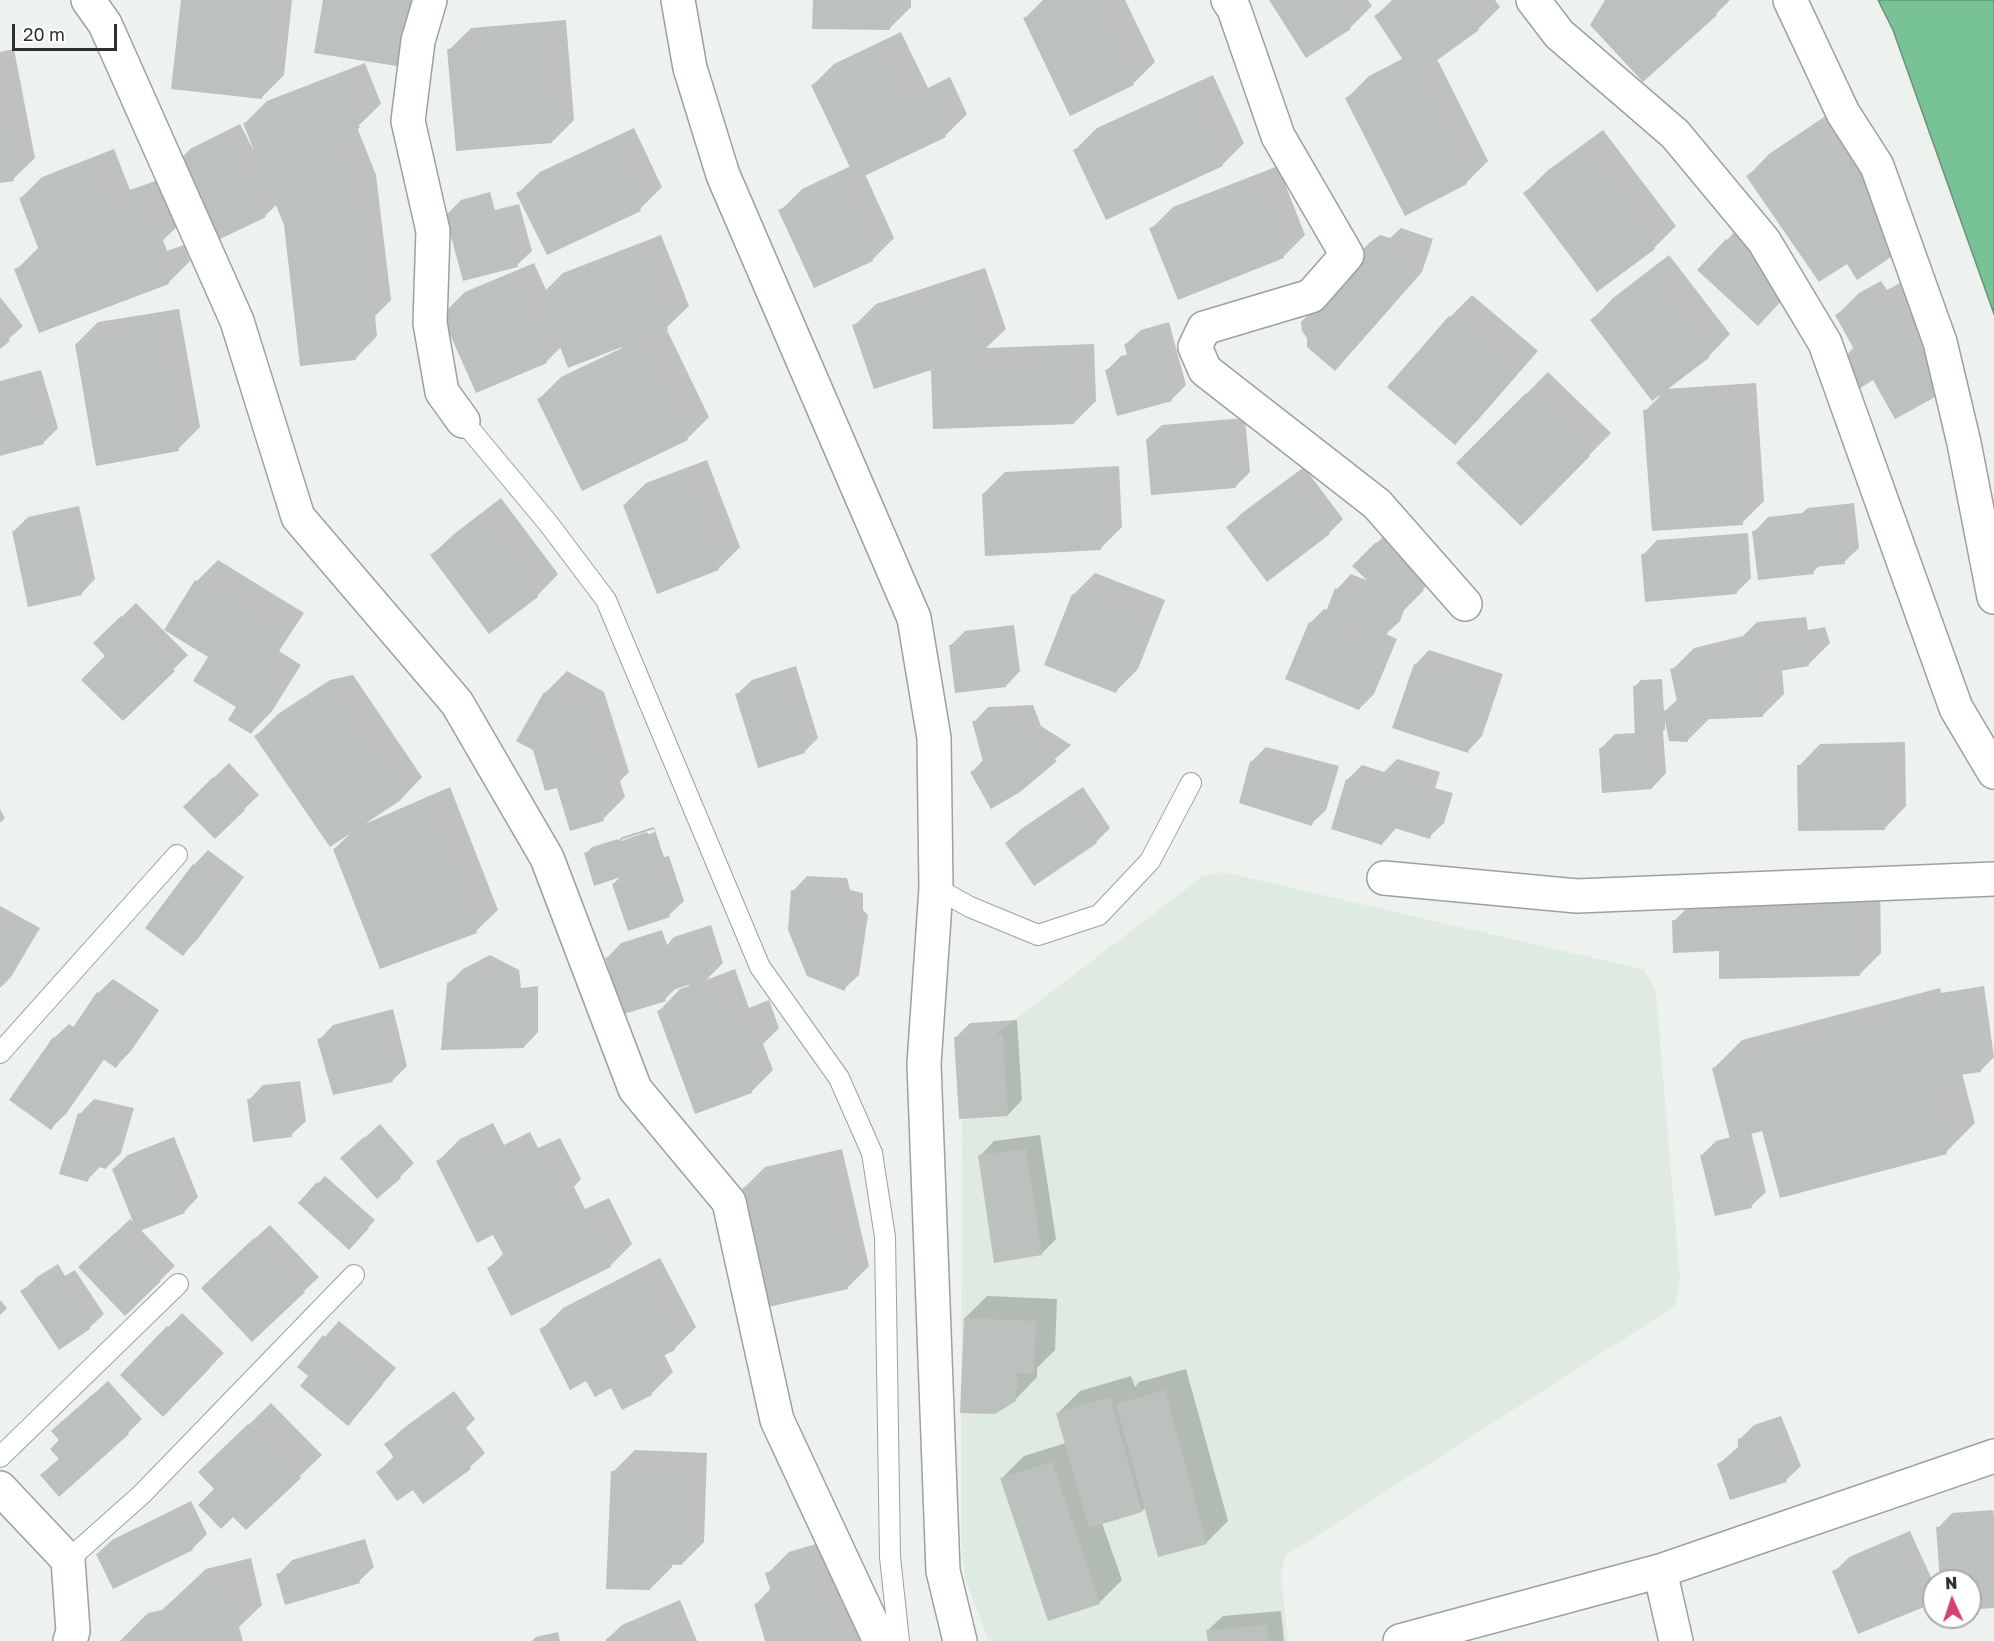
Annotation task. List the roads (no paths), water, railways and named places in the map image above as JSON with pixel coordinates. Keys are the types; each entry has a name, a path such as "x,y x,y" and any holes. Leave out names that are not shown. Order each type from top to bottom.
{"street":[{"path":"88,0 105,24 237,321 298,517 457,703 547,858 635,1089 729,1202 777,1420 880,1641"},
{"path":"430,0 418,41 408,121 433,231 430,323 442,392 464,421"},
{"path":"678,0 690,68 723,175 914,618 934,738 936,888 924,1064 943,1571 960,1641"},
{"path":"1228,0 1234,9 1278,136 1347,255 1311,296 1204,328 1195,347 1205,370 1377,504 1465,603"},
{"path":"1533,0 1559,34 1675,134 1764,241 1783,271 1825,343 1956,708 1994,772"},
{"path":"1790,0 1844,113 1877,166 1940,342 1964,443 1994,597"},
{"path":"1384,878 1576,896 1994,879"},
{"path":"1400,1641 1660,1571 1994,1456"},
{"path":"0,1488 68,1560 73,1631 70,1641"},
{"path":"1660,1571 1676,1641"}],"lane":[{"path":"464,421 548,523 606,600 760,967 839,1078 872,1153 885,1237 890,1557 899,1641"},
{"path":"936,888 970,907 1038,935 1100,915 1150,861 1191,783"},
{"path":"0,1053 177,855"},
{"path":"68,1560 142,1494 354,1275"},
{"path":"0,1457 178,1284"}]}
